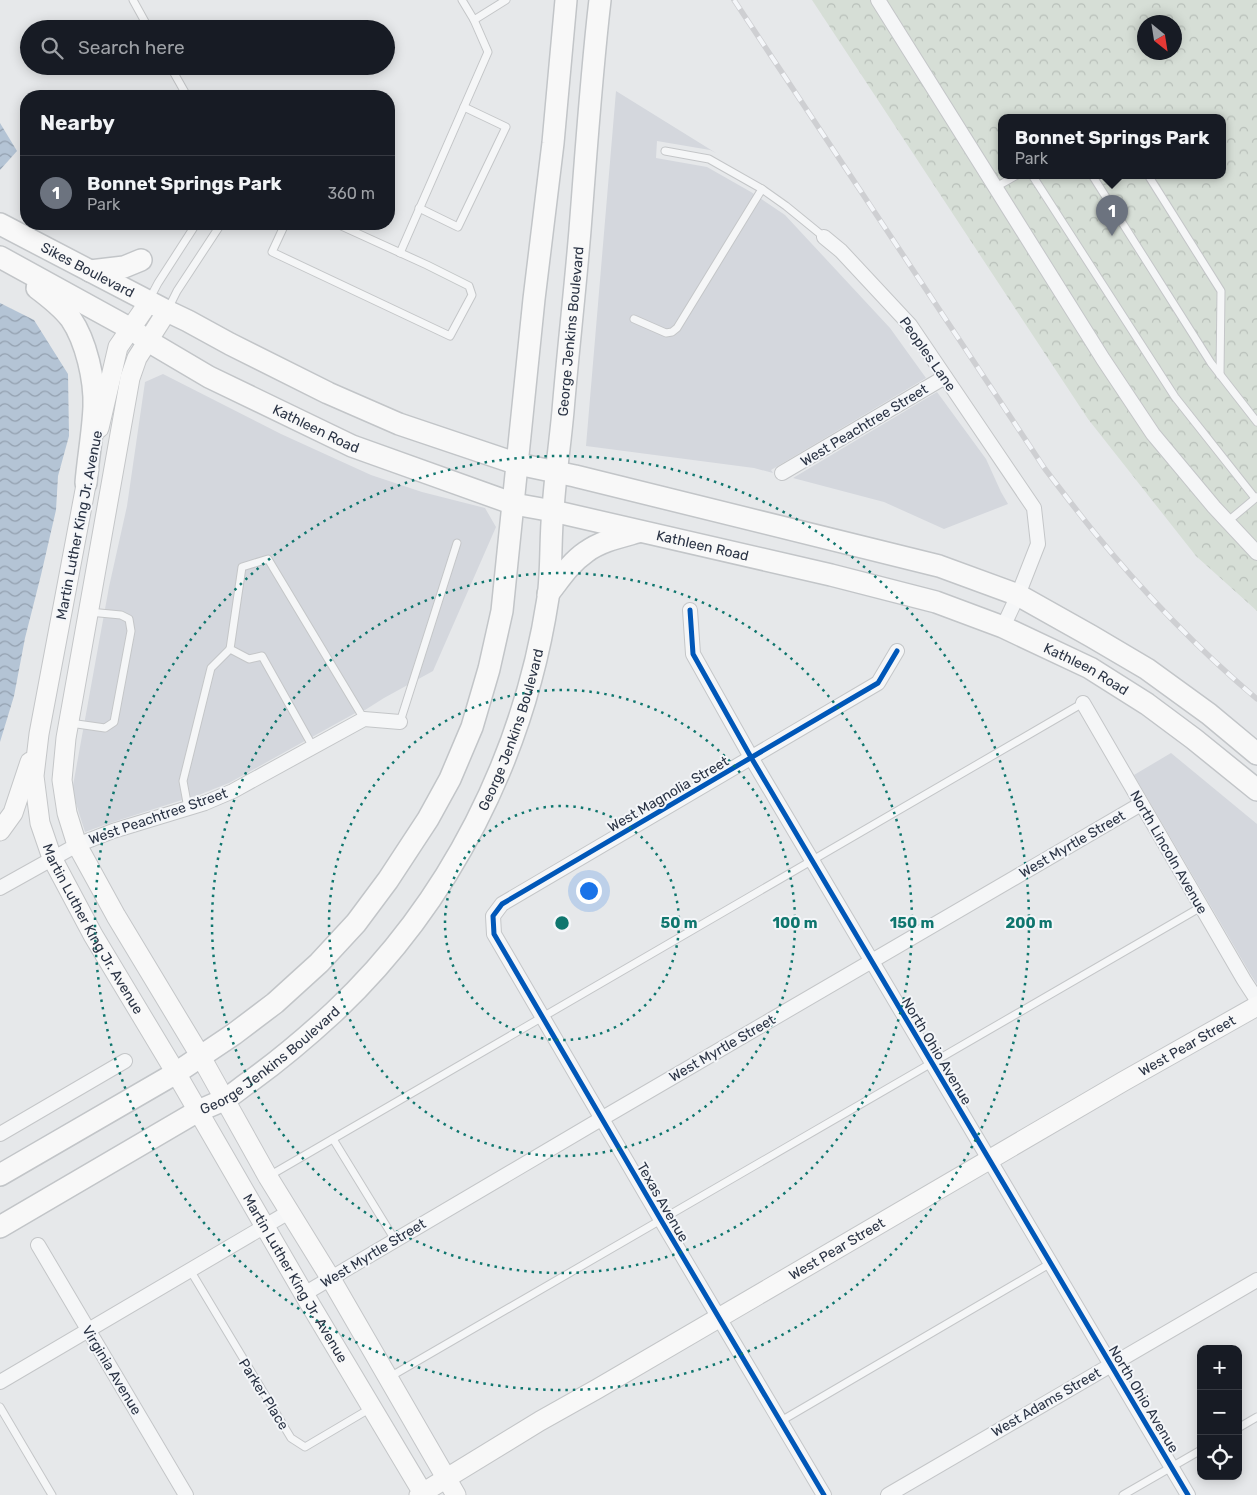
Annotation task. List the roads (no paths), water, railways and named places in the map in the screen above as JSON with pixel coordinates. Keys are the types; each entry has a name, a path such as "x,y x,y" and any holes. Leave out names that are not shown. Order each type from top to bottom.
{"main road":[{"path":"0,1175 176,1073 234,1034 275,1003 319,963 356,922 388,880 428,819 450,779 472,727 490,668 502,611 566,0"},
{"name":"George Jenkins Boulevard","path":"0,1227 198,1111 225,1099 311,1034 352,995 394,949 427,905 457,858 487,801 511,743 533,672 548,594 552,511 600,0"},
{"name":"Sikes Boulevard","path":"0,224 158,306"},
{"path":"0,258 139,335"},
{"path":"0,258 57,304 71,319 83,343 91,374 94,406 86,483"},
{"path":"90,271 124,267 142,260"},
{"path":"158,306 346,401 399,424 518,464 939,566 1018,595 1147,669 1209,714 1257,754"},
{"name":"Martin Luther King Jr. Avenue","path":"158,306 139,335 118,347 86,483 39,734 34,776 40,823 52,858 94,935 422,1494"},
{"name":"Martin Luther King Jr. Avenue","path":"139,335 137,358 130,378 69,723 62,780 67,814 77,845 116,916 201,1057 268,1176 331,1279 456,1495"},
{"name":"Kathleen Road","path":"139,335 209,377 352,446 514,504 840,577 936,602 1003,627 1090,668 1139,699 1194,739 1257,790"},
{"path":"548,594 568,568 584,553 595,546 639,531"},
{"path":"0,831 13,813 39,734"},
{"name":"West Pear Street","path":"422,1494 540,1421 720,1318 1132,1076 1257,1006"}],"street":[{"path":"878,0 1103,359 1153,434 1201,492 1257,553"},
{"name":"Peoples Lane","path":"824,237 841,251 910,325 1034,508 1038,544 1003,627"},
{"name":"West Peachtree Street","path":"782,474 945,377"},
{"name":"North Ohio Avenue","path":"690,610 693,654 752,759 1188,1495"},
{"name":"West Magnolia Street","path":"493,916 502,904 878,684 897,651"},
{"name":"North Lincoln Avenue","path":"1083,703 1257,1000"},
{"path":"364,719 400,722"},
{"name":"West Peachtree Street","path":"0,888 77,845 233,791 364,719"},
{"name":"West Myrtle Street","path":"304,1294 1141,804"},
{"name":"Texas Avenue","path":"493,916 494,934 601,1119 824,1495"},
{"path":"0,1134 125,1061"},
{"path":"0,1382 189,1269 289,1212"},
{"name":"Virginia Avenue","path":"38,1245 186,1495"},
{"name":"West Adams Street","path":"888,1495 1257,1280"}],"lane":[{"path":"133,0 144,20"},
{"path":"400,253 488,52 474,20 462,0"},
{"path":"474,20 506,0"},
{"path":"175,75 183,90"},
{"path":"419,208 458,227 506,127 464,107"},
{"name":"Peoples Lane","path":"665,151 709,158 762,189 824,237"},
{"path":"996,188 1011,179"},
{"path":"1035,179 1175,397 1256,497 1228,522"},
{"path":"1095,179 1211,363 1257,422"},
{"path":"1151,179 1221,291 1220,375"},
{"path":"634,320 666,334 677,328 762,189"},
{"path":"158,306 158,283 192,230"},
{"path":"158,306 177,291 217,230"},
{"path":"282,230 272,252 450,336 472,296 469,286 350,230"},
{"path":"400,722 457,542"},
{"path":"188,808 183,781 212,668 230,649 242,567 268,559 364,719"},
{"path":"69,723 105,728 114,722 131,631 129,619 120,615 89,612"},
{"path":"230,649 249,658 262,656 313,746"},
{"path":"268,1176 1083,703"},
{"path":"388,1378 1202,907"},
{"path":"333,1139 395,1240"},
{"path":"781,1421 1051,1264"},
{"name":"Parker Place","path":"189,1269 291,1438 305,1447 371,1408"},
{"path":"0,1407 52,1495"},
{"path":"1242,1426 1257,1417"},
{"path":"1123,1495 1197,1452"}],"water":[{"path":"0,123 17,151 0,170"},
{"path":"0,303 34,320 68,374 69,436 58,476 56,510 25,638 14,696 0,742"}],"railway":[{"path":"734,0 1045,469 1094,532 1152,598 1192,640 1257,699"}],"place":[{"name":"Bonnet Springs Park","path":"1112,236"}]}
